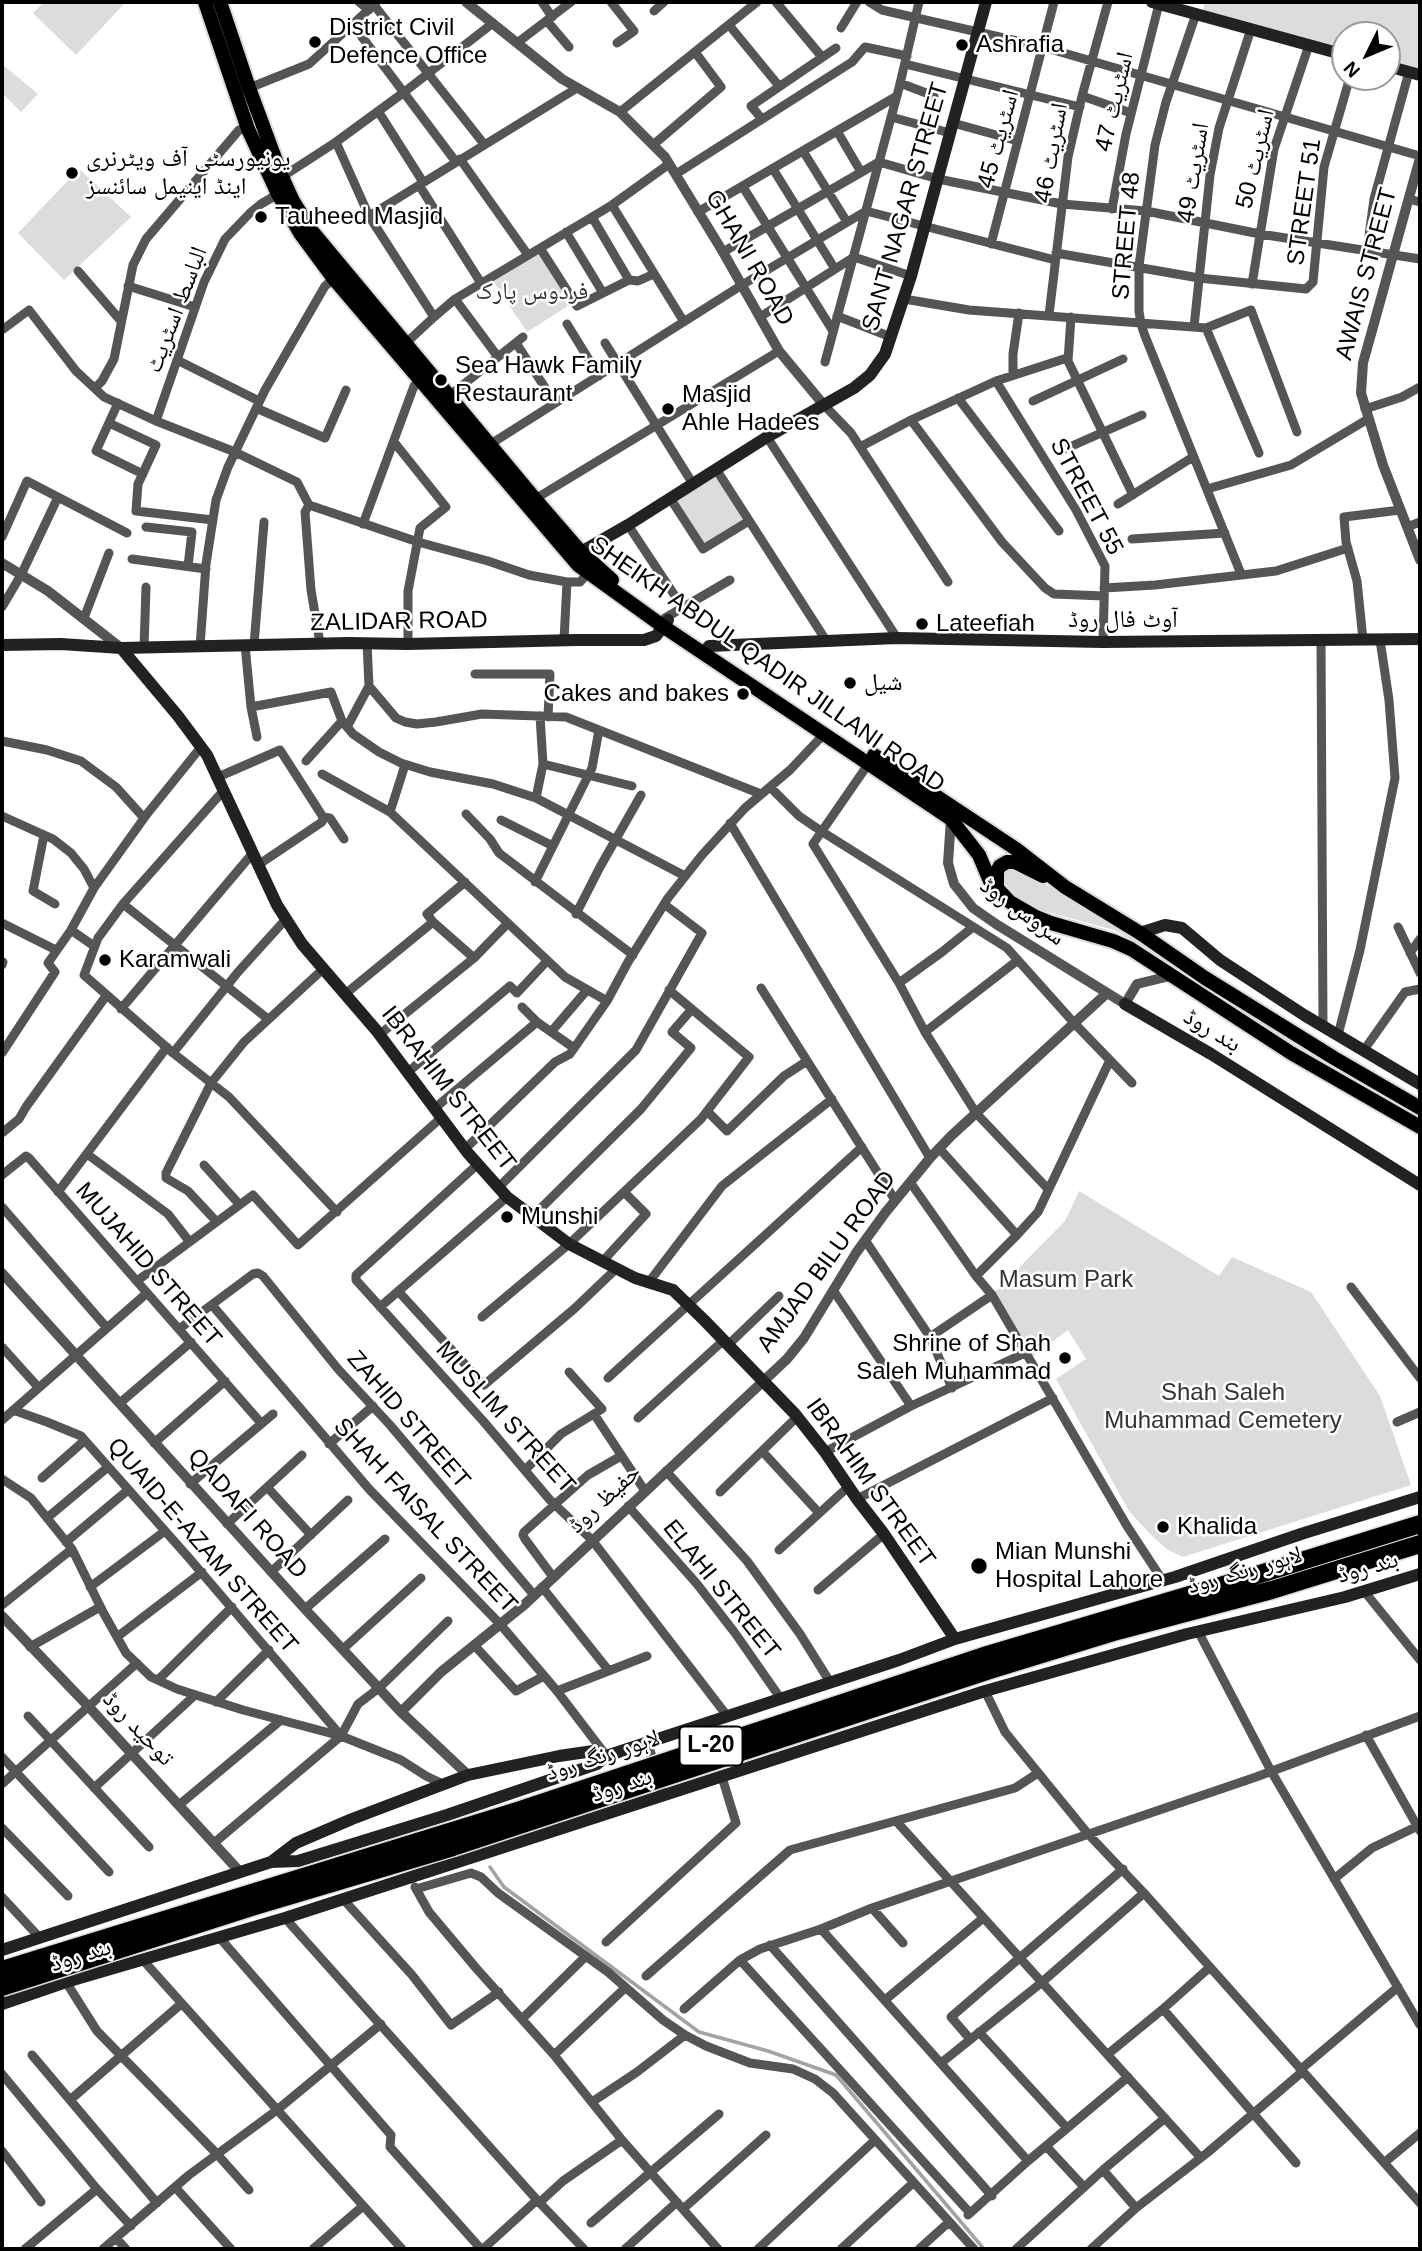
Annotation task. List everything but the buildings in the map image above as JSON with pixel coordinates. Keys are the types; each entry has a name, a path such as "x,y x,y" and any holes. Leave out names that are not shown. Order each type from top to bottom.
{"highway":[{"name":"لاہور رنگ روڈ","path":"2,1970 517,1811 984,1656 1420,1524"},
{"name":"لاہور رنگ روڈ","path":"2,1987 477,1839 1003,1666 1272,1590 1420,1544"}],"main road":[{"name":"SHEIKH ABDUL QADIR JILLANI ROAD","path":"205,2 248,129 278,194 300,233 334,279 571,558 588,573 666,621"},
{"name":"SHEIKH ABDUL QADIR JILLANI ROAD","path":"220,2 282,177 293,201 321,243 534,499 607,577 706,650 951,819 979,855 990,881 1010,902 1036,917 1131,949 1291,1054 1420,1127"},
{"name":"SANT NAGAR STREET","path":"581,552 767,437 845,394 870,375 885,354 904,299 986,2"},
{"path":"1156,3 1331,51"},
{"name":"ZALIDAR ROAD","path":"2,645 61,644 144,648 320,643 644,640 656,636 666,621"},
{"name":"آوٹ فال روڈ","path":"706,650 897,638 1103,642 1420,639"},
{"name":"IBRAHIM STREET","path":"121,648 201,747 221,783 255,859 302,944 379,1035 465,1149 503,1192 569,1244 616,1269 673,1290 688,1304 797,1417 825,1452 955,1639"},
{"name":"SHEIKH ABDUL QADIR JILLANI ROAD","path":"706,650 1016,849 1065,887 1252,1007 1420,1108"},
{"path":"998,889 996,876 1000,866 1007,862 1015,862 1065,887"},
{"path":"1140,933 1165,925 1182,928 1220,960 1420,1084"},
{"name":"بند روڈ","path":"1125,1004 1420,1185"},
{"name":"بند روڈ","path":"2,1950 271,1862 298,1861 447,1815 597,1764 606,1756 955,1639 1163,1581 1420,1497"},
{"name":"بند روڈ","path":"2,2004 142,1959 285,1918 985,1691 1198,1631 1364,1591 1420,1574"},
{"name":"بند روڈ","path":"271,1862 296,1843 468,1775 593,1751 606,1756"}],"street":[{"path":"359,2 374,6 484,144"},
{"name":"GHANI ROAD","path":"467,2 562,79 620,112 669,163 779,351 851,433 948,582"},
{"path":"542,2 549,19 569,47"},
{"path":"517,43 571,2"},
{"path":"611,2 634,31 617,43"},
{"path":"654,11 664,2"},
{"path":"776,2 822,57"},
{"path":"841,28 858,2"},
{"path":"869,2 882,10 1043,47 1420,157"},
{"path":"825,362 897,96 919,2"},
{"name":"اسٹریٹ 45","path":"991,244 1054,2"},
{"name":"اسٹریٹ 46","path":"1049,315 1068,157 1108,2"},
{"name":"اسٹریٹ 47","path":"1112,209 1156,3"},
{"path":"620,112 729,25 750,4"},
{"path":"249,89 309,64 374,6"},
{"name":"STREET 48","path":"1196,14 1155,145 1139,266 1141,324 1241,574"},
{"path":"282,177 336,142 493,23"},
{"path":"354,25 528,255"},
{"path":"729,25 779,86"},
{"name":"اسٹریٹ 49","path":"1194,327 1217,140 1251,29"},
{"name":"اسٹریٹ 50","path":"1252,284 1273,149 1309,45"},
{"path":"676,174 852,61 865,47 965,80 1080,107"},
{"path":"762,120 751,106 836,48"},
{"path":"653,145 721,87 695,52"},
{"path":"1367,250 1374,199 1415,74"},
{"path":"900,83 934,96"},
{"path":"369,216 577,88"},
{"name":"STREET 51","path":"1252,284 1306,289 1313,282 1324,167 1346,91"},
{"path":"698,212 897,96"},
{"path":"1082,96 1131,113"},
{"path":"377,111 481,283"},
{"path":"891,117 1018,141"},
{"path":"94,388 102,381 114,359 133,265 146,240 239,130 248,129"},
{"path":"837,131 861,172"},
{"path":"336,142 369,216 434,317"},
{"path":"803,151 847,222"},
{"name":"AWAIS STREET","path":"1419,553 1400,510 1360,393 1363,363 1393,255 1415,201 1420,157"},
{"path":"723,253 879,162 938,179 1062,204 1146,211 1260,234 1420,259"},
{"path":"405,344 455,299 592,218 669,163"},
{"path":"773,169 835,269"},
{"path":"743,187 834,331"},
{"name":"الباسط اسٹریٹ","path":"156,421 204,282 225,239 261,204 278,194"},
{"path":"612,205 684,322"},
{"path":"489,445 742,285 866,211 924,228 1056,257 1139,266 1199,278 1252,284"},
{"path":"592,218 629,280"},
{"path":"566,232 603,293"},
{"path":"540,248 575,305 580,306 629,280 638,281 654,274"},
{"path":"760,317 854,257"},
{"path":"854,257 911,276"},
{"path":"78,271 121,321"},
{"path":"200,646 206,569 216,500 258,404 325,286 334,279"},
{"path":"128,286 195,307"},
{"path":"455,299 498,357"},
{"path":"904,299 969,310 1206,328 1251,310 1297,432"},
{"path":"2,330 29,310 76,371 104,397 235,452 297,482 309,505 528,575 580,582 588,573"},
{"path":"1013,375 1019,313"},
{"path":"837,316 891,337"},
{"path":"1071,317 1067,358 1133,495"},
{"path":"567,324 599,376"},
{"path":"1206,328 1259,453"},
{"path":"449,396 519,340 555,403"},
{"path":"605,342 693,484"},
{"path":"534,499 779,351"},
{"path":"860,447 996,381 1067,358"},
{"path":"1033,401 1123,359"},
{"path":"177,360 325,438 346,390"},
{"path":"363,524 414,386 419,380"},
{"name":"STREET 55","path":"996,381 1076,510 1105,566 1103,642"},
{"path":"1207,489 1292,465 1367,414 1420,387"},
{"path":"958,398 1059,531"},
{"path":"118,403 96,451 143,474"},
{"path":"1065,449 1142,415"},
{"path":"911,420 1002,542 1045,588 1054,594 1104,592 1276,571 1348,548"},
{"path":"109,423 156,445 138,484 136,511 213,520"},
{"path":"767,437 897,638"},
{"path":"394,442 446,507 420,528 410,571 408,644"},
{"path":"1118,504 1193,457"},
{"path":"716,470 827,642"},
{"path":"2,537 27,481 127,533"},
{"path":"2,607 22,575 58,497"},
{"path":"670,498 703,550 749,522"},
{"path":"309,505 305,512 320,643"},
{"path":"1363,640 1357,581 1348,548 1344,517 1400,510"},
{"path":"257,737 250,707 250,645 264,522"},
{"path":"1407,527 1420,522"},
{"path":"628,525 683,608"},
{"path":"146,527 192,532 188,566"},
{"path":"1132,539 1225,533"},
{"path":"84,618 109,553"},
{"path":"132,559 206,569"},
{"path":"2,563 84,618 121,648"},
{"path":"666,621 730,580"},
{"path":"564,640 567,582"},
{"path":"144,648 146,587"},
{"path":"1338,1035 1360,950 1395,778 1389,700 1380,639"},
{"path":"1321,640 1323,1026"},
{"path":"306,761 344,724 369,686 367,643"},
{"path":"475,674 550,674 544,717 543,764 536,798"},
{"path":"369,686 396,718 405,722 417,724 482,714 566,717 761,794"},
{"path":"250,707 331,692 344,724 353,734 379,752 405,765 493,784 536,798 685,876"},
{"path":"535,882 589,774 599,730"},
{"path":"465,1149 555,1062 570,1054 607,1001 664,904 685,876 730,823 810,751 825,733"},
{"path":"2,741 47,750 81,761 116,787 144,818"},
{"path":"2,1054 55,972 48,962 71,930 94,888 144,818 201,747"},
{"path":"337,1212 229,1097 121,1009 84,975 98,938 221,783 280,750 324,817 330,818 344,839"},
{"path":"869,763 813,844 976,1113 1048,1189"},
{"path":"543,764 632,786"},
{"path":"390,811 405,765"},
{"path":"322,774 390,811 565,977 607,1001"},
{"path":"770,787 799,816 821,831 1007,948 1132,1083"},
{"path":"576,914 641,795"},
{"path":"466,814 490,839 499,853 576,914 633,954"},
{"path":"2,816 44,835 71,853 94,888"},
{"path":"121,1009 174,944 255,859 322,822 324,817"},
{"name":"سروس روڈ","path":"951,819 948,863 954,884 973,908 1030,947 1125,1004"},
{"path":"501,820 553,846"},
{"path":"730,823 930,1158"},
{"path":"44,835 33,891 55,904"},
{"path":"465,882 428,914 433,922 474,958"},
{"path":"123,904 268,1019"},
{"path":"380,1307 503,1192 636,1050 702,933 664,904"},
{"path":"58,1192 170,1050 286,919"},
{"path":"344,995 433,922"},
{"path":"2,923 57,950"},
{"path":"379,1035 474,958 508,923"},
{"path":"899,983 973,927"},
{"path":"1398,927 1420,973"},
{"path":"71,930 94,946"},
{"path":"1410,953 1420,939"},
{"path":"925,1032 1018,960"},
{"path":"408,1072 510,986 517,993 547,961"},
{"path":"216,1221 188,1191 166,1178 166,1173 211,1083 244,1042 322,970"},
{"path":"1125,1004 1137,984 1170,976"},
{"path":"761,988 895,1200"},
{"path":"1364,1050 1405,992 1420,989"},
{"path":"551,1032 587,990"},
{"path":"482,1317 569,1244 624,1192 707,1111 749,1058 669,990"},
{"name":"AMJAD BILU ROAD","path":"764,1382 804,1338 865,1240 930,1158 1106,994"},
{"path":"2,1133 19,1119 106,996"},
{"path":"522,1007 537,1022 573,1048"},
{"path":"533,1216 641,1109 691,1048 672,1032 692,1009"},
{"path":"137,1281 253,1195 298,1245 337,1212 438,1112 537,1022"},
{"path":"976,1276 1038,1212 1110,1060"},
{"path":"707,1111 727,1131 784,1076 807,1061"},
{"path":"649,1282 722,1186 832,1099"},
{"path":"608,1378 862,1147"},
{"path":"939,1148 1017,1235"},
{"path":"87,1153 168,1214 189,1241"},
{"name":"MUJAHID STREET","path":"2,1174 26,1156 261,1423"},
{"name":"MUSLIM STREET","path":"478,1164 356,1275 356,1280 554,1504 592,1540 728,1717"},
{"path":"204,1165 239,1204"},
{"path":"910,1182 992,1295 1127,1526 1163,1581"},
{"path":"602,1262 646,1214 624,1192"},
{"path":"2,1207 107,1328"},
{"path":"865,1240 930,1337 952,1388"},
{"path":"398,1292 484,1385 574,1309 616,1269"},
{"name":"QADAFI ROAD","path":"2,1273 305,1609 401,1712 468,1775"},
{"name":"ZAHID STREET","path":"212,1305 253,1274 263,1276 338,1369 609,1671"},
{"path":"1351,1287 1420,1378"},
{"path":"833,1290 911,1406"},
{"path":"2,1420 147,1293"},
{"path":"930,1337 992,1295"},
{"path":"638,1418 779,1296"},
{"path":"179,1329 212,1305"},
{"name":"SHAH FAISAL STREET","path":"212,1305 369,1489 500,1625 557,1691 606,1756"},
{"path":"120,1403 191,1342"},
{"path":"2,1347 38,1387"},
{"path":"825,1452 911,1406 1025,1353"},
{"path":"525,1470 561,1434 602,1409 569,1372"},
{"path":"154,1443 225,1381"},
{"name":"حفیظ روڈ","path":"401,1712 441,1672 538,1591 764,1382"},
{"path":"857,1499 1053,1398"},
{"path":"329,1444 373,1406"},
{"name":"QUAID-E-AZAM STREET","path":"13,1410 80,1437 202,1572 341,1736"},
{"path":"1397,1422 1420,1412"},
{"path":"191,1484 272,1414"},
{"path":"594,1414 645,1491"},
{"path":"720,1492 797,1417"},
{"path":"42,1478 84,1441"},
{"path":"762,1451 819,1513"},
{"path":"227,1524 302,1455"},
{"path":"553,1577 523,1535 588,1475 621,1455"},
{"path":"47,1518 108,1467"},
{"path":"666,1471 747,1561 800,1634 830,1682"},
{"path":"2,1479 31,1498 69,1546 126,1653 151,1677 216,1702 341,1736 401,1760 445,1785"},
{"path":"779,1550 848,1487"},
{"path":"267,1488 311,1535"},
{"path":"2,1605 128,1490"},
{"path":"271,1572 348,1500"},
{"name":"ELAHI STREET","path":"628,1507 697,1584 781,1699"},
{"path":"90,1587 165,1531"},
{"path":"818,1590 884,1534"},
{"path":"305,1609 385,1539"},
{"path":"117,1637 202,1572"},
{"path":"343,1649 421,1578"},
{"path":"1364,1591 1420,1660"},
{"path":"30,1647 100,1607"},
{"path":"158,1680 232,1607"},
{"name":"توحید روڈ","path":"2,1616 89,1706 240,1872"},
{"path":"214,1843 341,1736 358,1704 379,1688 448,1621"},
{"path":"1198,1631 1271,1771 1418,2018"},
{"path":"475,1646 516,1691 521,1691 544,1676"},
{"path":"216,1702 269,1650"},
{"path":"557,1691 647,1656"},
{"path":"2,1784 137,1663"},
{"path":"985,1691 1005,1732 1090,1835 1124,1869 1420,2203"},
{"path":"94,1788 195,1695"},
{"path":"28,1716 149,1847"},
{"path":"684,2009 740,1960 770,1945 1090,1835 1420,1717"},
{"path":"180,1805 281,1720"},
{"path":"1334,1879 1372,1848 1419,1828 1366,1735"},
{"path":"647,1742 663,1795"},
{"path":"2,1757 109,1872"},
{"path":"646,1976 790,1850 1015,1788 1038,1773"},
{"path":"606,1942 736,1823 722,1777"},
{"path":"896,1821 1200,2157"},
{"path":"2,1828 68,1896"},
{"path":"970,2039 951,2017 1124,1869"},
{"path":"416,1889 471,1873 481,1877 498,1893 586,1956 685,2035 750,2063 793,2069 815,2079 833,2094 974,2249"},
{"path":"408,1877 429,1912 475,1968 554,2055 649,2172 718,2249"},
{"path":"941,2063 1041,1983 1144,1893"},
{"path":"2,1898 40,1938"},
{"path":"343,1899 412,1975 451,2025 499,1992"},
{"path":"873,1908 903,1943"},
{"path":"285,1918 538,2202 584,2249"},
{"path":"885,2000 982,1919"},
{"path":"821,1929 1028,2161"},
{"path":"219,1937 391,2135 390,2147 482,2249 563,2181 622,2140"},
{"path":"770,1945 992,2196"},
{"path":"522,2019 586,1956"},
{"path":"142,1959 363,2206 396,2247"},
{"path":"740,1960 969,2215 1028,2161 1128,2077"},
{"path":"1108,2054 1210,1967"},
{"path":"66,1983 97,2031 249,2190"},
{"path":"1091,2249 1136,2208 1253,2114 1398,1987"},
{"path":"554,2055 625,1988"},
{"path":"70,2100 181,2004"},
{"path":"1163,2009 1296,2163"},
{"path":"103,2249 216,2153 277,2110 381,2024"},
{"path":"979,2032 1067,2128"},
{"path":"592,2102 646,2066 685,2035"},
{"path":"32,2054 157,2203"},
{"path":"2,2074 131,2226"},
{"path":"591,2223 719,2113"},
{"path":"1016,2249 1103,2170 1166,2118"},
{"path":"1385,2162 1420,2133"},
{"path":"625,2249 766,2135"},
{"path":"758,2249 875,2140"},
{"path":"1046,2146 1084,2187"},
{"path":"2,2151 41,2202"},
{"path":"1103,2170 1136,2208"},
{"path":"841,2249 913,2183"},
{"path":"175,2187 231,2249"},
{"path":"24,2249 97,2189"},
{"path":"313,2249 363,2206"},
{"path":"919,2249 948,2222"},
{"path":"116,2238 126,2249"}],"green space":[{"path":"44,2 126,2 76,55 33,13"},
{"path":"1205,2 1420,2 1420,75 1401,70 1401,21 1331,21 1331,51 1201,15"},
{"path":"2,64 38,94 21,112 2,93"},
{"path":"79,169 131,217 64,280 18,233"},
{"name":"فردوس پارک","path":"538,252 571,304 527,332 493,281"},
{"path":"716,469 749,521 703,549 670,498"},
{"path":"1010,867 1061,893 1152,951 1114,930 1044,911 1015,896 1003,880 1004,871"},
{"name":"Shah Saleh Muhammad Cemetery","path":"1079,1191 1219,1276 1232,1257 1311,1292 1380,1396 1411,1485 1183,1557 1168,1550 1152,1536 1129,1511 1056,1379 1086,1359 1068,1330 1030,1358 992,1295 1065,1221"}],"waterway":[{"path":"490,1867 504,1887 699,2032 768,2051 836,2075 984,2249"}],"place":[{"name":"District Civil Defence Office","path":"315,42"},
{"name":"Ashrafia","path":"962,45"},
{"name":"یونیورسٹی آف ویٹرنری اینڈ اینیمل سائنسز","path":"72,173"},
{"name":"Tauheed Masjid","path":"261,217"},
{"name":"Sea Hawk Family Restaurant","path":"441,380"},
{"name":"Masjid Ahle Hadees","path":"668,409"},
{"name":"Lateefiah","path":"922,624"},
{"name":"شیل","path":"850,683"},
{"name":"Cakes and bakes","path":"743,694"},
{"name":"Karamwali","path":"105,960"},
{"name":"Munshi","path":"507,1217"},
{"name":"Shrine of Shah Saleh Muhammad","path":"1065,1358"},
{"name":"Khalida","path":"1163,1527"},
{"name":"Mian Munshi Hospital Lahore","path":"979,1566"}],"park label":[{"name":"Masum Park","path":"1066,1280"}]}
